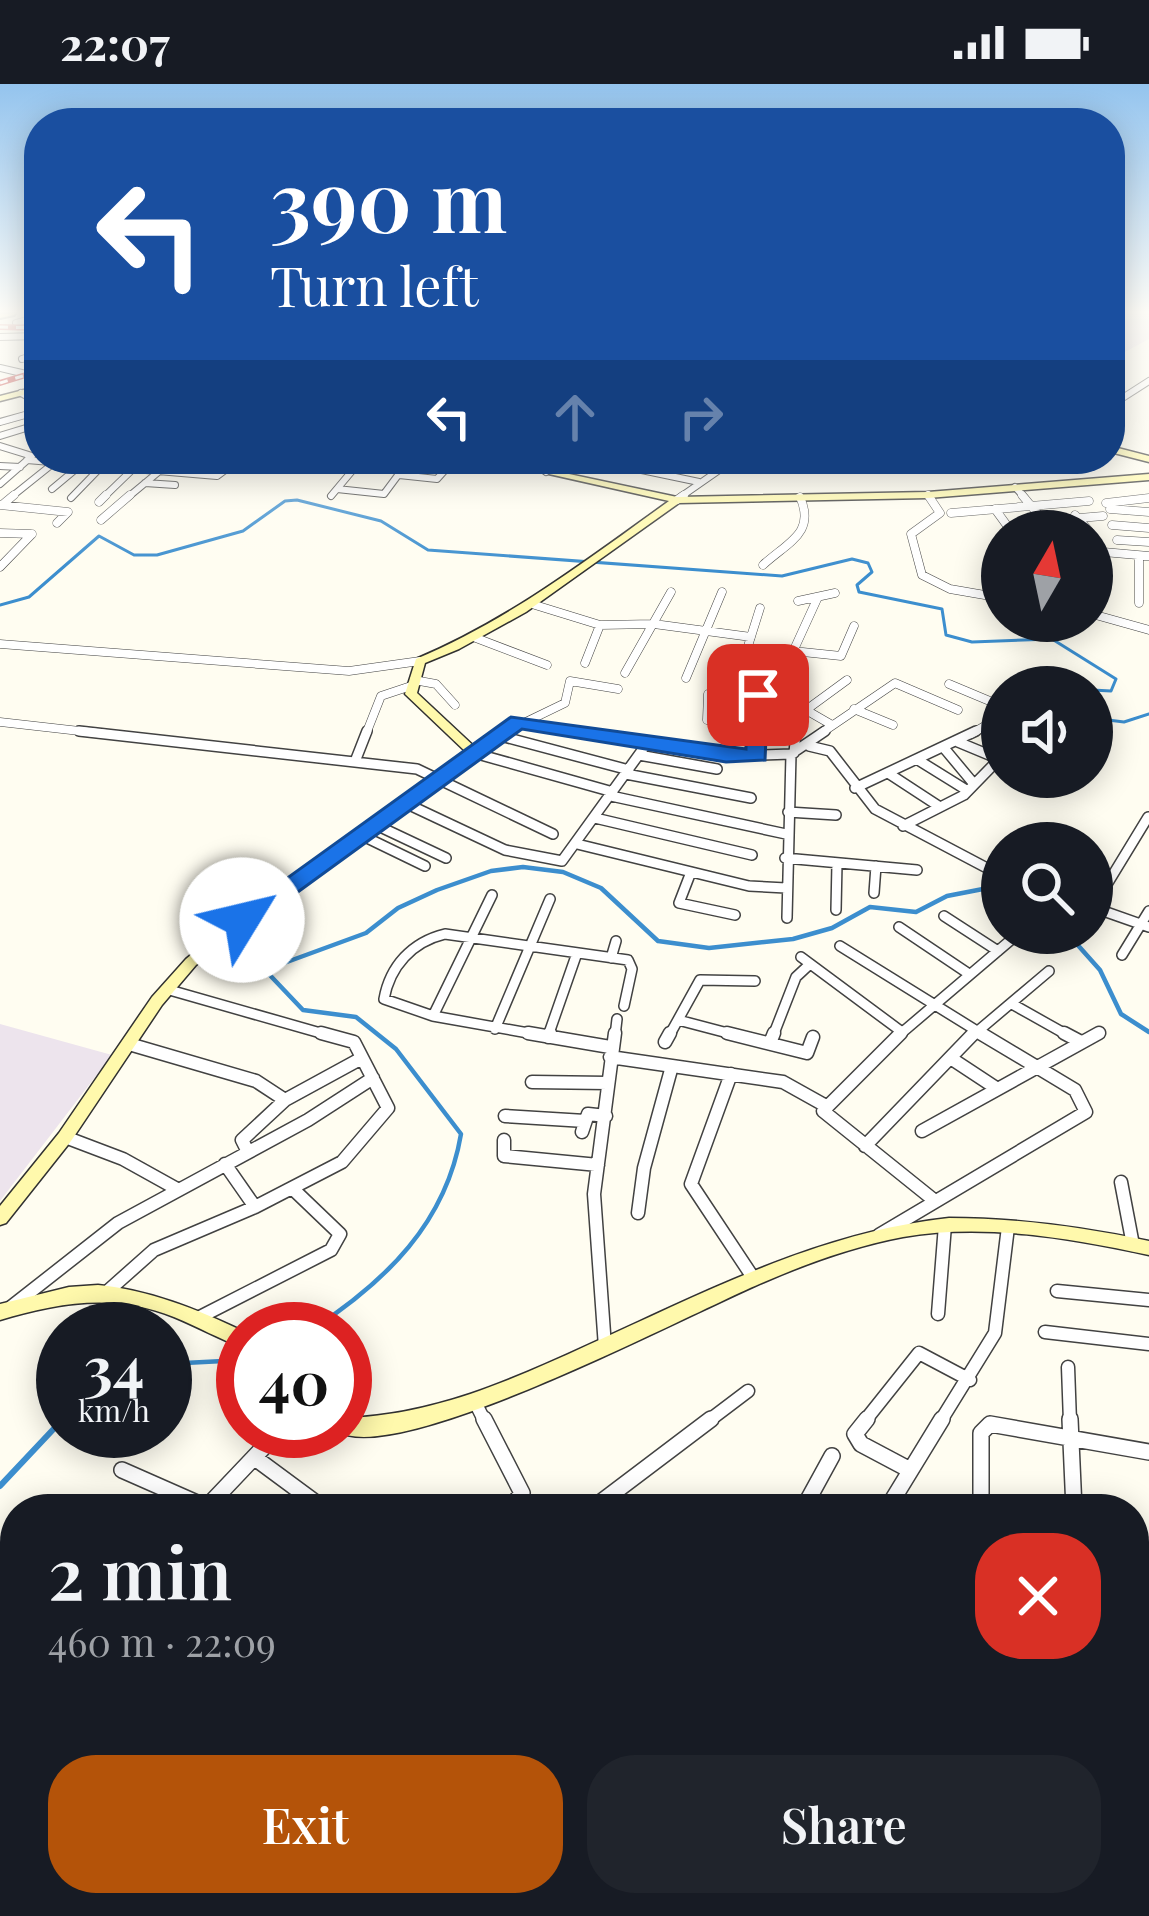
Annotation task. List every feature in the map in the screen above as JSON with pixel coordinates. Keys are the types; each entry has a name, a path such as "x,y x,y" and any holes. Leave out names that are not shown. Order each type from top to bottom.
{"street":[{"path":"0,466 23,464"},
{"path":"2,481 23,464"},
{"path":"1,505 40,474"},
{"path":"52,489 70,474"},
{"path":"71,498 98,474"},
{"path":"99,502 128,474"},
{"path":"101,520 156,474"},
{"path":"349,474 334,492 384,494 399,475 437,479 442,474"},
{"path":"555,474 677,500 928,495 1148,478"},
{"path":"661,474 699,482"},
{"path":"0,644 349,670 420,662 476,638 535,604 712,474"},
{"path":"2,481 32,481"},
{"path":"146,483 175,485"},
{"path":"1015,487 1034,510"},
{"path":"928,495 940,513 911,533 922,575 950,589 981,594"},
{"path":"763,565 806,526 808,515 800,497"},
{"path":"1103,510 1149,498"},
{"path":"951,513 1090,501"},
{"path":"1065,503 1071,510"},
{"path":"1,505 68,512 57,523"},
{"path":"1106,509 1149,512"},
{"path":"1113,525 1149,528"},
{"path":"0,533 34,536 0,568"},
{"path":"1117,540 1149,542"},
{"path":"1113,553 1144,556 1138,603"},
{"path":"625,673 671,592"},
{"path":"686,678 722,592"},
{"path":"798,601 835,593"},
{"path":"757,755 758,687 786,667 818,598"},
{"path":"535,604 600,625 654,624 751,637"},
{"path":"742,662 760,608"},
{"path":"1113,619 1124,628 1149,630"},
{"path":"584,662 600,625"},
{"path":"793,651 841,656 854,626"},
{"path":"476,638 547,665"},
{"path":"420,662 412,683 416,700 474,753 612,794 786,834"},
{"path":"832,725 806,710 847,680"},
{"path":"0,1218 65,1137 166,988 242,920 497,735 565,703 570,681 618,689"},
{"path":"927,696 954,682 981,696"},
{"path":"356,759 381,696 412,683 436,684 455,705"},
{"path":"518,722 726,756 793,753 895,683 958,710"},
{"path":"708,694 707,719 757,723"},
{"path":"854,709 893,725"},
{"path":"0,722 417,769 553,834"},
{"path":"787,918 786,834 797,724"},
{"path":"855,788 981,728"},
{"path":"497,735 627,772 751,798"},
{"path":"403,802 512,852 562,861 648,742"},
{"path":"957,742 981,750"},
{"path":"809,746 830,751 874,809 981,865"},
{"path":"944,748 971,788"},
{"path":"639,755 717,769"},
{"path":"918,760 971,788"},
{"path":"888,773 940,807"},
{"path":"903,826 981,778"},
{"path":"788,812 836,815"},
{"path":"1113,874 1148,817"},
{"path":"595,818 752,855"},
{"path":"368,830 446,858"},
{"path":"368,830 425,866"},
{"path":"577,844 748,886 786,888"},
{"path":"785,858 917,869"},
{"path":"836,910 837,863"},
{"path":"874,893 876,866"},
{"path":"692,872 680,903 735,915"},
{"path":"434,1016 492,896"},
{"path":"494,1028 550,899"},
{"path":"1122,956 1145,925 1149,911"},
{"path":"1113,915 1145,925"},
{"path":"944,916 981,940"},
{"path":"898,927 969,974"},
{"path":"605,1347 594,1194 610,1052 631,964 431,936 409,951 384,990 384,999 398,1006 434,1016 548,1037 610,1052 672,1066 783,1082 826,1106"},
{"path":"611,958 616,940"},
{"path":"839,946 929,1006 1037,1064 1075,1090 1085,1112 876,1237"},
{"path":"548,1037 578,953"},
{"path":"934,1202 824,1114 826,1106 902,1031 994,954"},
{"path":"770,1043 806,961 902,1031"},
{"path":"865,1146 976,1031 1048,971"},
{"path":"665,1042 700,980 755,981"},
{"path":"110,1290 154,1250 255,1207 342,1162 388,1108 354,1042 166,988"},
{"path":"1012,1004 1081,1042"},
{"path":"678,1020 807,1053 813,1037"},
{"path":"922,1131 1099,1033"},
{"path":"130,1045 256,1081 285,1100"},
{"path":"248,1152 244,1137 285,1100 362,1058"},
{"path":"952,1059 996,1088"},
{"path":"638,1213 644,1168 672,1066"},
{"path":"731,1074 691,1184 754,1279"},
{"path":"4,1310 118,1222 373,1078"},
{"path":"532,1082 608,1083"},
{"path":"505,1116 584,1126 588,1114 606,1116"},
{"path":"65,1137 123,1159 177,1190"},
{"path":"504,1140 504,1156 598,1165"},
{"path":"225,1164 255,1207"},
{"path":"372,1428 389,1428 476,1404 754,1279 876,1237 945,1225 1008,1227 1141,1246 1121,1182"},
{"path":"198,1318 332,1250 340,1234 293,1189"},
{"path":"938,1314 945,1225"},
{"path":"896,1494 995,1334 1008,1227"},
{"path":"4,1310 49,1296 110,1290 161,1300 216,1327"},
{"path":"1057,1291 1149,1300"},
{"path":"1046,1332 1149,1344"},
{"path":"910,1470 861,1444 855,1435 919,1353 970,1380"},
{"path":"1068,1367 1073,1494"},
{"path":"612,1494 748,1391"},
{"path":"476,1404 521,1494"},
{"path":"981,1494 983,1426 1149,1452"},
{"path":"811,1494 832,1456"},
{"path":"220,1494 255,1458 304,1494"},
{"path":"122,1470 175,1494"}],"shaded area":[{"path":"0,1024 112,1055 0,1201"}],"waterway":[{"path":"0,605 29,597 99,536 134,555 157,555 243,531 285,501 297,500 381,521 428,550 782,576 852,559 868,563 872,572 857,585 859,592 942,609 946,635 972,642 1052,639 1095,666"},
{"path":"1113,677 1113,686"},
{"path":"1113,721 1149,714"},
{"path":"351,1302 388,1270 427,1222 442,1195 461,1134 396,1049 356,1017 303,1010 265,970 366,933 398,908 437,890 491,871 523,867 563,872 601,888 658,941 709,948 793,939 832,928 870,907 916,912 947,896 981,889"},
{"path":"1086,954 1100,970 1121,1014 1149,1032"},
{"path":"192,1363 216,1361"},
{"path":"0,1486 36,1448"}],"route":[{"path":"242,920 518,722 726,756 757,755 758,695"}]}
